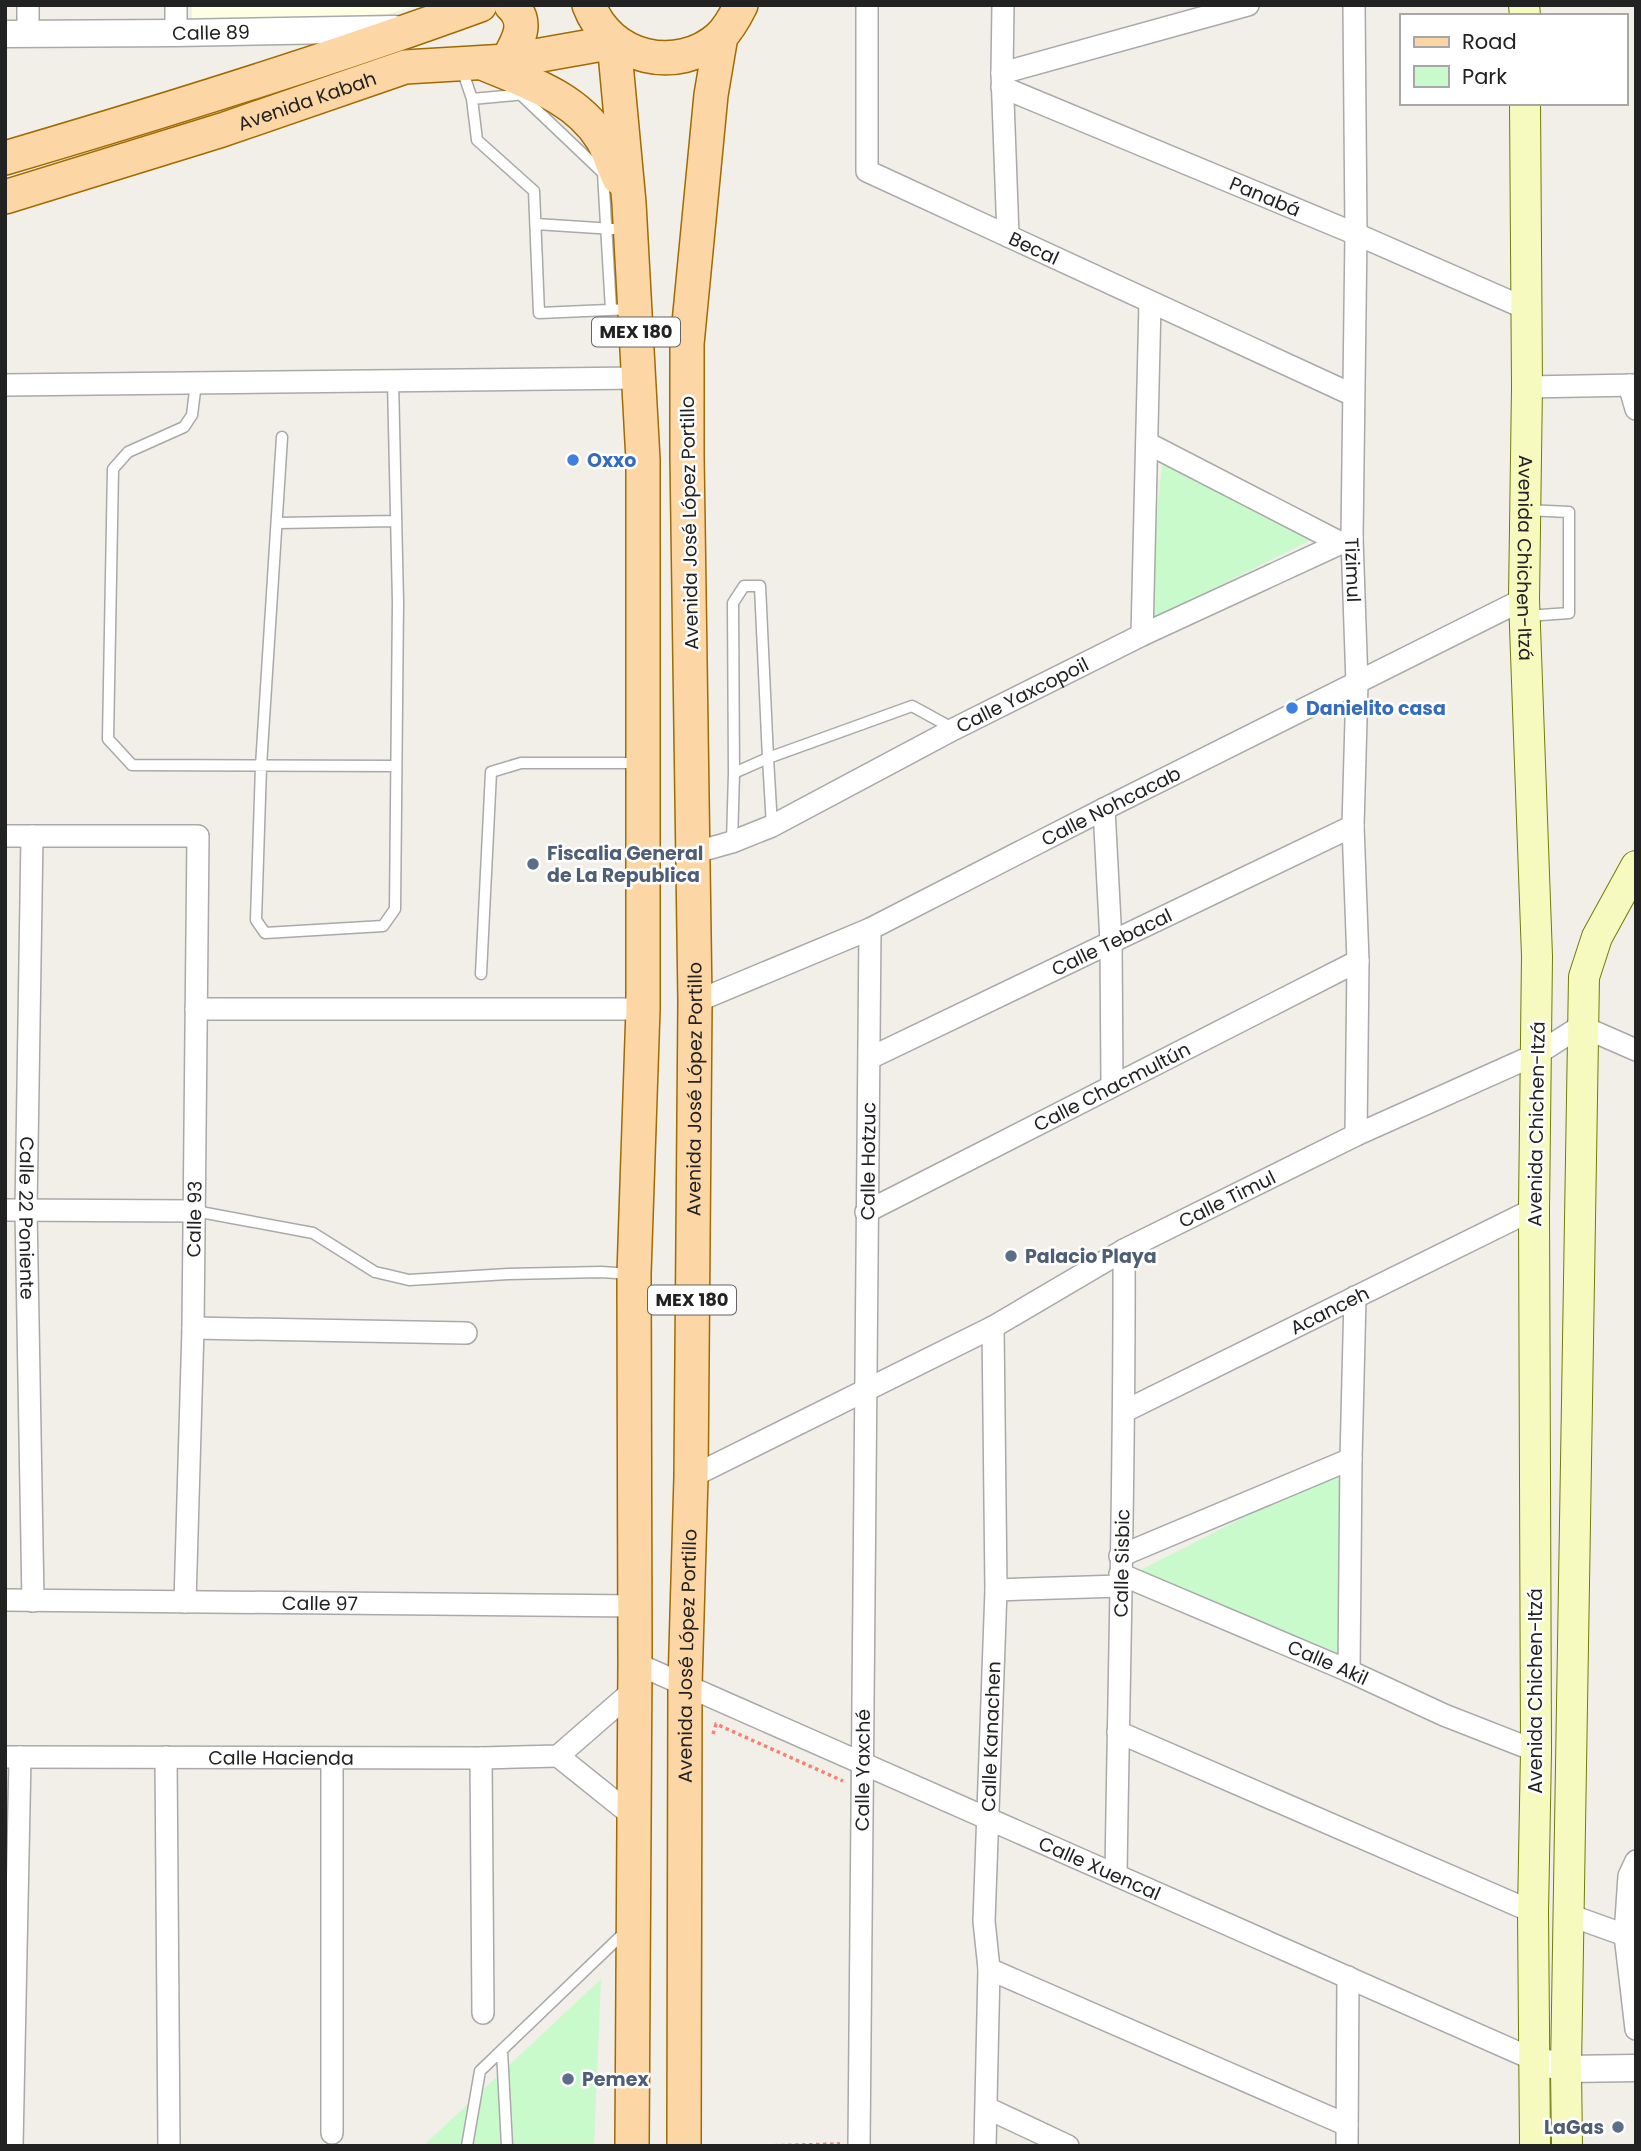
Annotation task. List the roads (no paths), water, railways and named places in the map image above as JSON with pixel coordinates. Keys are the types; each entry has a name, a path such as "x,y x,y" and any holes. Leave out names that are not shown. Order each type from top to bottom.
{"main road":[{"name":"Avenida Kabah","path":"5,158 168,110 480,5"},
{"path":"483,62 517,44 523,23 518,11 511,5"},
{"path":"589,5 594,18 614,42 634,53 652,58 677,58 701,50 721,36 742,6"},
{"name":"Avenida José López Portillo","path":"684,2146 685,1685 691,1477 695,1002 687,344 711,95 721,36"},
{"name":"Avenida Kabah","path":"5,197 222,130 405,67 483,62 614,42"},
{"name":"MEX 180","path":"614,42 623,309 639,379 643,460 643,1009 634,1274 632,2146"},
{"path":"483,62 535,93 567,103 588,121 602,139 622,221"},
{"name":"Avenida Chichen-Itzá","path":"1525,105 1528,387 1524,608 1537,998 1534,1209 1535,2146"},
{"name":"Avenida Chichen-Itzá","path":"1567,2146 1581,1026 1584,982 1597,937 1636,866"},
{"path":"1537,998 1550,999 1567,994 1584,982"}],"street":[{"path":"16,34 28,5"},
{"path":"176,5 176,33"},
{"name":"Becal","path":"867,5 867,171 1353,395"},
{"path":"1003,5 1002,80 1008,236"},
{"path":"1002,80 1248,5"},
{"name":"Tizimul","path":"1354,5 1356,234 1353,395 1346,540 1357,684 1353,826 1358,961 1356,1135"},
{"name":"Calle 89","path":"16,34 418,28"},
{"name":"Panabá","path":"1002,80 1527,309"},
{"path":"1142,635 1150,303"},
{"path":"5,385 639,379"},
{"path":"1528,387 1632,385 1636,409"},
{"path":"1147,443 1346,540"},
{"name":"Calle Yaxcopoil","path":"693,853 732,842 772,826 954,729 1142,635 1346,540"},
{"name":"Calle Nohcacab","path":"695,1002 870,929 1357,684 1524,608"},
{"path":"1104,809 1111,942 1112,1086"},
{"name":"Calle Tebacal","path":"870,1058 1353,826"},
{"path":"5,836 32,836"},
{"name":"Calle 93","path":"32,836 198,836 193,1328 185,1602"},
{"name":"Calle 22 Poniente","path":"32,836 16,1210 33,1601"},
{"name":"Calle Hotzuc","path":"864,1392 870,929"},
{"name":"Calle Chacmultún","path":"866,1212 1358,961"},
{"path":"196,1009 643,1009"},
{"path":"1581,1026 1636,1050"},
{"name":"Calle Timul","path":"691,1477 993,1327 1124,1250 1356,1135 1537,1054 1581,1026"},
{"name":"Acanceh","path":"1125,1411 1534,1209"},
{"path":"16,1210 195,1210"},
{"name":"Calle Sisbic","path":"1116,1875 1125,1411 1124,1250"},
{"path":"1349,1671 1355,1297"},
{"name":"Calle Kanachen","path":"985,2146 989,1969 984,1922 996,1590 993,1327"},
{"path":"193,1328 466,1333"},
{"name":"Calle Yaxché","path":"850,2145 863,1764 864,1392"},
{"path":"996,1590 1120,1572 1351,1459"},
{"name":"Calle Akil","path":"1120,1572 1349,1671 1444,1716 1536,1751"},
{"name":"Calle 97","path":"5,1600 635,1606"},
{"path":"634,1817 558,1756 635,1676"},
{"name":"Calle Xuencal","path":"635,1676 685,1685 1535,2060 1566,2069 1636,2068"},
{"path":"1118,1732 1533,1912"},
{"name":"Calle Hacienda","path":"13,1757 558,1756"},
{"path":"12,2146 13,1757"},
{"path":"166,1757 169,2146"},
{"path":"332,1758 332,2133"},
{"path":"481,1758 483,2013"},
{"path":"1636,1861 1629,1876 1625,1935 1633,2022 1636,2029"},
{"path":"1570,1915 1625,1935"},
{"path":"989,1969 1347,2135 1348,1977"},
{"path":"987,2108 1068,2146"}],"lane":[{"path":"483,62 472,99 477,140 534,191 539,313 623,309"},
{"path":"472,99 535,93"},
{"path":"536,224 622,221"},
{"path":"282,438 261,766 256,920 265,933 383,926 395,909 398,603 393,381"},
{"path":"196,383 192,415 184,427 128,452 113,470 108,740 132,765 396,765"},
{"path":"1524,608 1569,613 1569,512 1525,510"},
{"path":"278,523 396,521"},
{"path":"732,842 733,603 744,586 760,586 772,826"},
{"path":"734,773 912,706 954,729"},
{"path":"481,974 491,772 521,763 643,763"},
{"path":"195,1210 313,1233 375,1272 409,1280 508,1274 634,1274"},
{"path":"467,2146 480,2071 634,1924"},
{"path":"502,2051 507,2146"}],"place":[{"name":"Oxxo","path":"573,460"},
{"name":"Danielito casa","path":"1292,708"},
{"name":"Fiscalia General de La Republica","path":"533,864"},
{"name":"Palacio Playa","path":"1011,1256"},
{"name":"Pemex","path":"568,2079"},
{"name":"LaGas","path":"1618,2127"}]}
